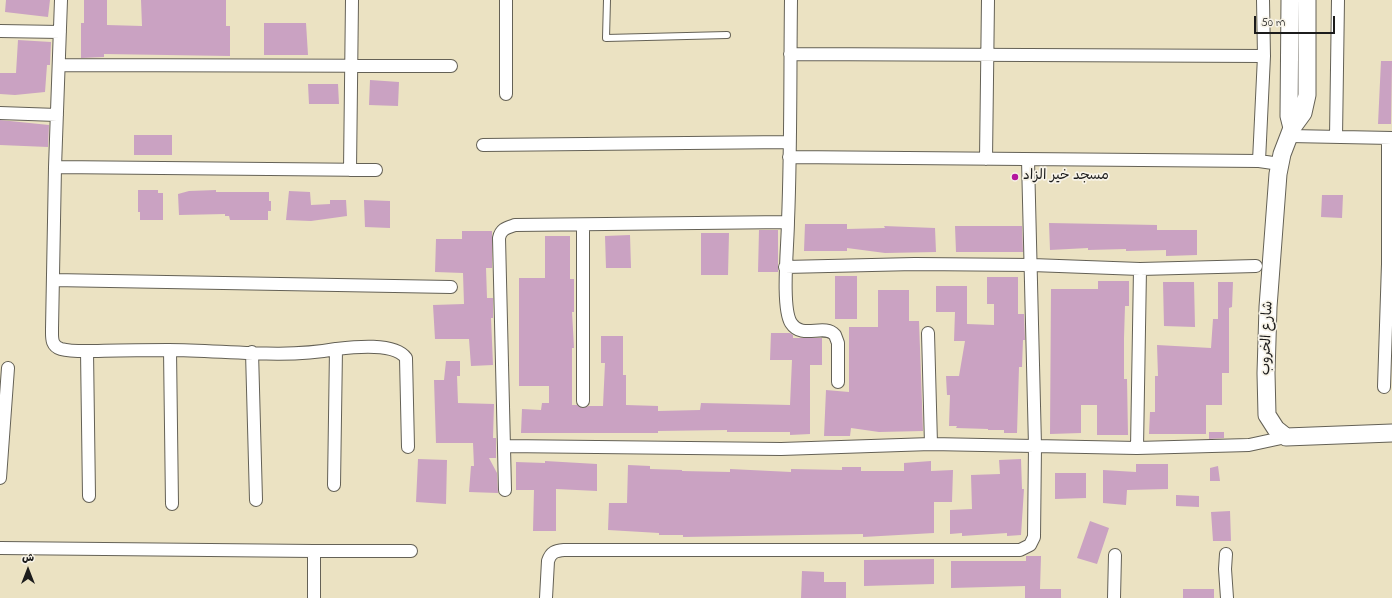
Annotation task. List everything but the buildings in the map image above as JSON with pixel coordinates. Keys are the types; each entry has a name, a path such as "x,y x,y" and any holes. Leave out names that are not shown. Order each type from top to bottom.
{"main road":[{"name":"شارع الخروب","path":"1290,0 1289,116 1291,132"},
{"name":"شارع الخروب","path":"1286,437 1276,429 1267,415 1266,373 1268,307 1280,164 1291,132 1302,113 1307,95 1307,0"},
{"path":"1286,437 1392,433"}],"street":[{"path":"62,0 54,168 52,341 55,346 61,349 87,351 170,350 317,352 368,346 394,350 406,358 408,448"},
{"path":"350,170 352,0"},
{"path":"506,0 506,94"},
{"path":"790,0 788,222 785,267 789,320 792,325 801,331 829,331 835,335 838,343 838,382"},
{"path":"986,159 988,0"},
{"path":"1259,161 1264,56 1263,0"},
{"path":"1336,137 1338,0"},
{"path":"0,31 60,32"},
{"path":"790,54 1264,56"},
{"path":"59,65 351,67 452,66"},
{"path":"0,113 57,115"},
{"path":"1291,132 1336,137 1390,138 1384,387"},
{"path":"483,145 789,142"},
{"path":"789,157 1259,161 1280,164"},
{"path":"546,598 548,560 550,555 564,550 1020,550 1026,548 1032,542 1034,537 1035,446 1032,265 1028,160"},
{"path":"54,168 376,170"},
{"path":"505,490 500,233 504,228 515,226 788,222"},
{"path":"583,225 583,401"},
{"path":"785,267 915,264 1032,265 1140,269 1256,266"},
{"path":"1137,448 1140,269"},
{"path":"53,280 451,287"},
{"path":"928,333 931,444"},
{"path":"334,485 336,349"},
{"path":"170,350 172,504"},
{"path":"87,351 89,496"},
{"path":"252,352 256,500"},
{"path":"0,478 8,368"},
{"path":"504,446 782,449 931,444 1137,448 1249,445 1286,437"},
{"path":"0,548 411,551"},
{"path":"314,551 314,598"},
{"path":"1226,554 1225,569 1227,598"},
{"path":"1114,598 1115,555"}],"lane":[{"path":"607,0 606,38 727,35"}],"place":[{"name":"مسجد خير الزاد","path":"1015,177"}]}
